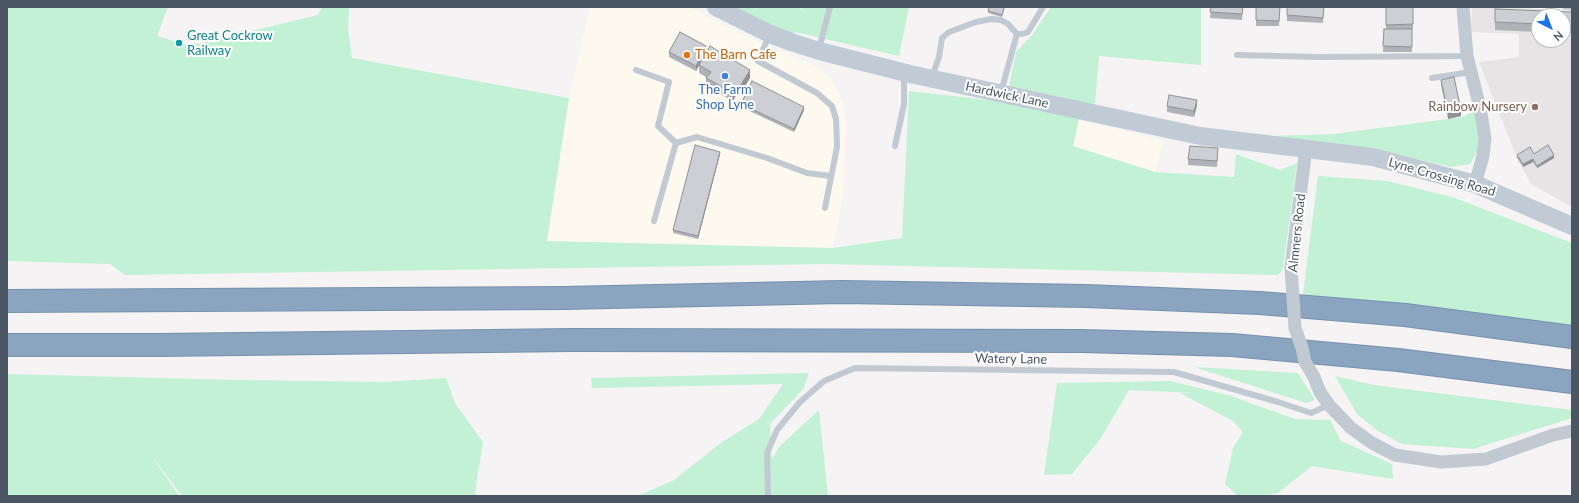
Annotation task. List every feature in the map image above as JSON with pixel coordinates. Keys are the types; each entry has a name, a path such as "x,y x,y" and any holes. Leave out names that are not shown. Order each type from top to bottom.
{"highway":[{"path":"7,301 564,298 842,292 1078,296 1260,303 1397,314 1572,337"},
{"path":"7,345 644,340 1066,341 1224,345 1398,360 1572,382"}],"street":[{"name":"Hardwick Lane","path":"716,7 770,34 819,51 904,73 1200,136 1306,148"},
{"path":"1463,7 1467,56 1480,108 1485,138 1483,156 1475,184"},
{"name":"Lyne Crossing Road","path":"1306,148 1373,157 1475,184 1572,226"},
{"name":"Almners Road","path":"1306,148 1291,268 1296,328 1305,362 1314,377 1320,392 1329,405 1351,428 1372,443 1396,454 1441,462 1486,459 1554,435 1572,431"}],"lane":[{"path":"819,51 830,7"},
{"path":"1017,34 1028,32 1043,7"},
{"path":"1565,7 1572,7"},
{"path":"932,79 939,57 942,38 949,32 976,22 991,19 1001,20 1008,24 1017,34"},
{"path":"770,34 758,61 817,93 832,106 836,119 837,147 825,208"},
{"path":"1001,94 1017,34"},
{"path":"1237,55 1320,57 1467,56"},
{"path":"636,70 669,82 658,126 676,143"},
{"path":"1432,78 1471,72"},
{"path":"895,146 904,104 904,73"},
{"path":"676,143 697,137 767,158 807,173 831,176"},
{"path":"654,221 676,143"},
{"name":"Watery Lane","path":"768,496 767,453 778,430 800,402 824,381 855,368 1174,372 1311,413 1329,405"}],"shaded area":[{"path":"590,7 689,7 765,45 815,66 832,80 843,102 846,124 843,197 833,248 546,241 569,98"},
{"name":"Rainbow Nursery","path":"1472,7 1531,9 1531,48 1571,48 1572,11 1572,207 1531,184 1517,158 1479,62 1519,57 1519,34 1471,32"},
{"path":"1079,120 1164,141 1155,172 1073,146"}],"green space":[{"path":"7,7 168,7 157,36 189,46 318,15 322,7 349,7 348,28 352,58 569,98 547,241 833,248 902,238 909,91 1006,102 1016,52 1033,34 1051,7 1201,7 1201,65 1099,56 1095,104 1079,120 1073,146 1155,172 1234,177 1236,154 1280,170 1297,163 1283,269 1278,275 826,264 125,275 110,264 7,261"},
{"path":"716,7 797,7 802,10 803,7 909,7 899,56 795,32 791,42"},
{"path":"1475,110 1479,132 1478,150 1470,164 1452,167 1388,153 1270,136 1334,134 1463,117"},
{"path":"1318,176 1387,181 1452,197 1572,243 1572,334 1303,294"},
{"path":"1194,367 1298,373 1315,400 1306,403"},
{"path":"809,373 804,388 770,424 772,459 779,447 819,410 828,496 633,496 640,495 674,480 722,442 759,419 783,384 592,388 591,378"},
{"path":"7,374 383,382 446,378 455,403 483,442 475,493 477,496 182,496 149,452 179,496 7,496"},
{"path":"1335,376 1374,385 1572,410 1572,418 1473,449 1402,444 1378,431 1357,414"},
{"path":"1170,381 1228,395 1295,419 1330,420 1341,441 1392,464 1393,479 1312,466 1278,493 1265,496 1238,496 1225,484 1233,448 1243,432 1233,421 1180,393 1195,393 1129,390 1101,438 1072,474 1044,475 1057,383"}],"building":[{"path":"989,7 1004,7 1002,15 988,11"},
{"path":"1211,7 1243,7 1242,14 1210,12"},
{"path":"1256,7 1280,7 1279,21 1256,20"},
{"path":"1287,7 1324,7 1323,18 1287,15"},
{"path":"1386,7 1413,7 1413,24 1386,25"},
{"path":"1495,9 1531,10 1531,24 1495,22"},
{"path":"1571,12 1572,12 1571,25"},
{"path":"1384,29 1412,29 1412,47 1383,46"},
{"name":"The Barn Cafe","path":"680,32 706,46 696,66 669,52"},
{"name":"The Farm Shop Lyne","path":"710,46 750,70 739,88 736,87 733,93 706,78 711,72 699,65"},
{"path":"1454,77 1461,110 1448,113 1441,80"},
{"path":"752,81 804,107 794,129 741,104"},
{"path":"1169,95 1197,100 1194,111 1167,106"},
{"path":"695,145 720,152 698,236 673,230"},
{"path":"1548,145 1554,155 1537,166 1533,159 1523,164 1517,155 1530,147 1534,154"},
{"path":"1190,146 1218,148 1217,161 1188,159"}],"place":[{"name":"Great Cockrow Railway","path":"179,43"},
{"name":"The Barn Cafe","path":"687,55"},
{"name":"The Farm Shop Lyne","path":"725,76"},
{"name":"Rainbow Nursery","path":"1535,107"}]}
